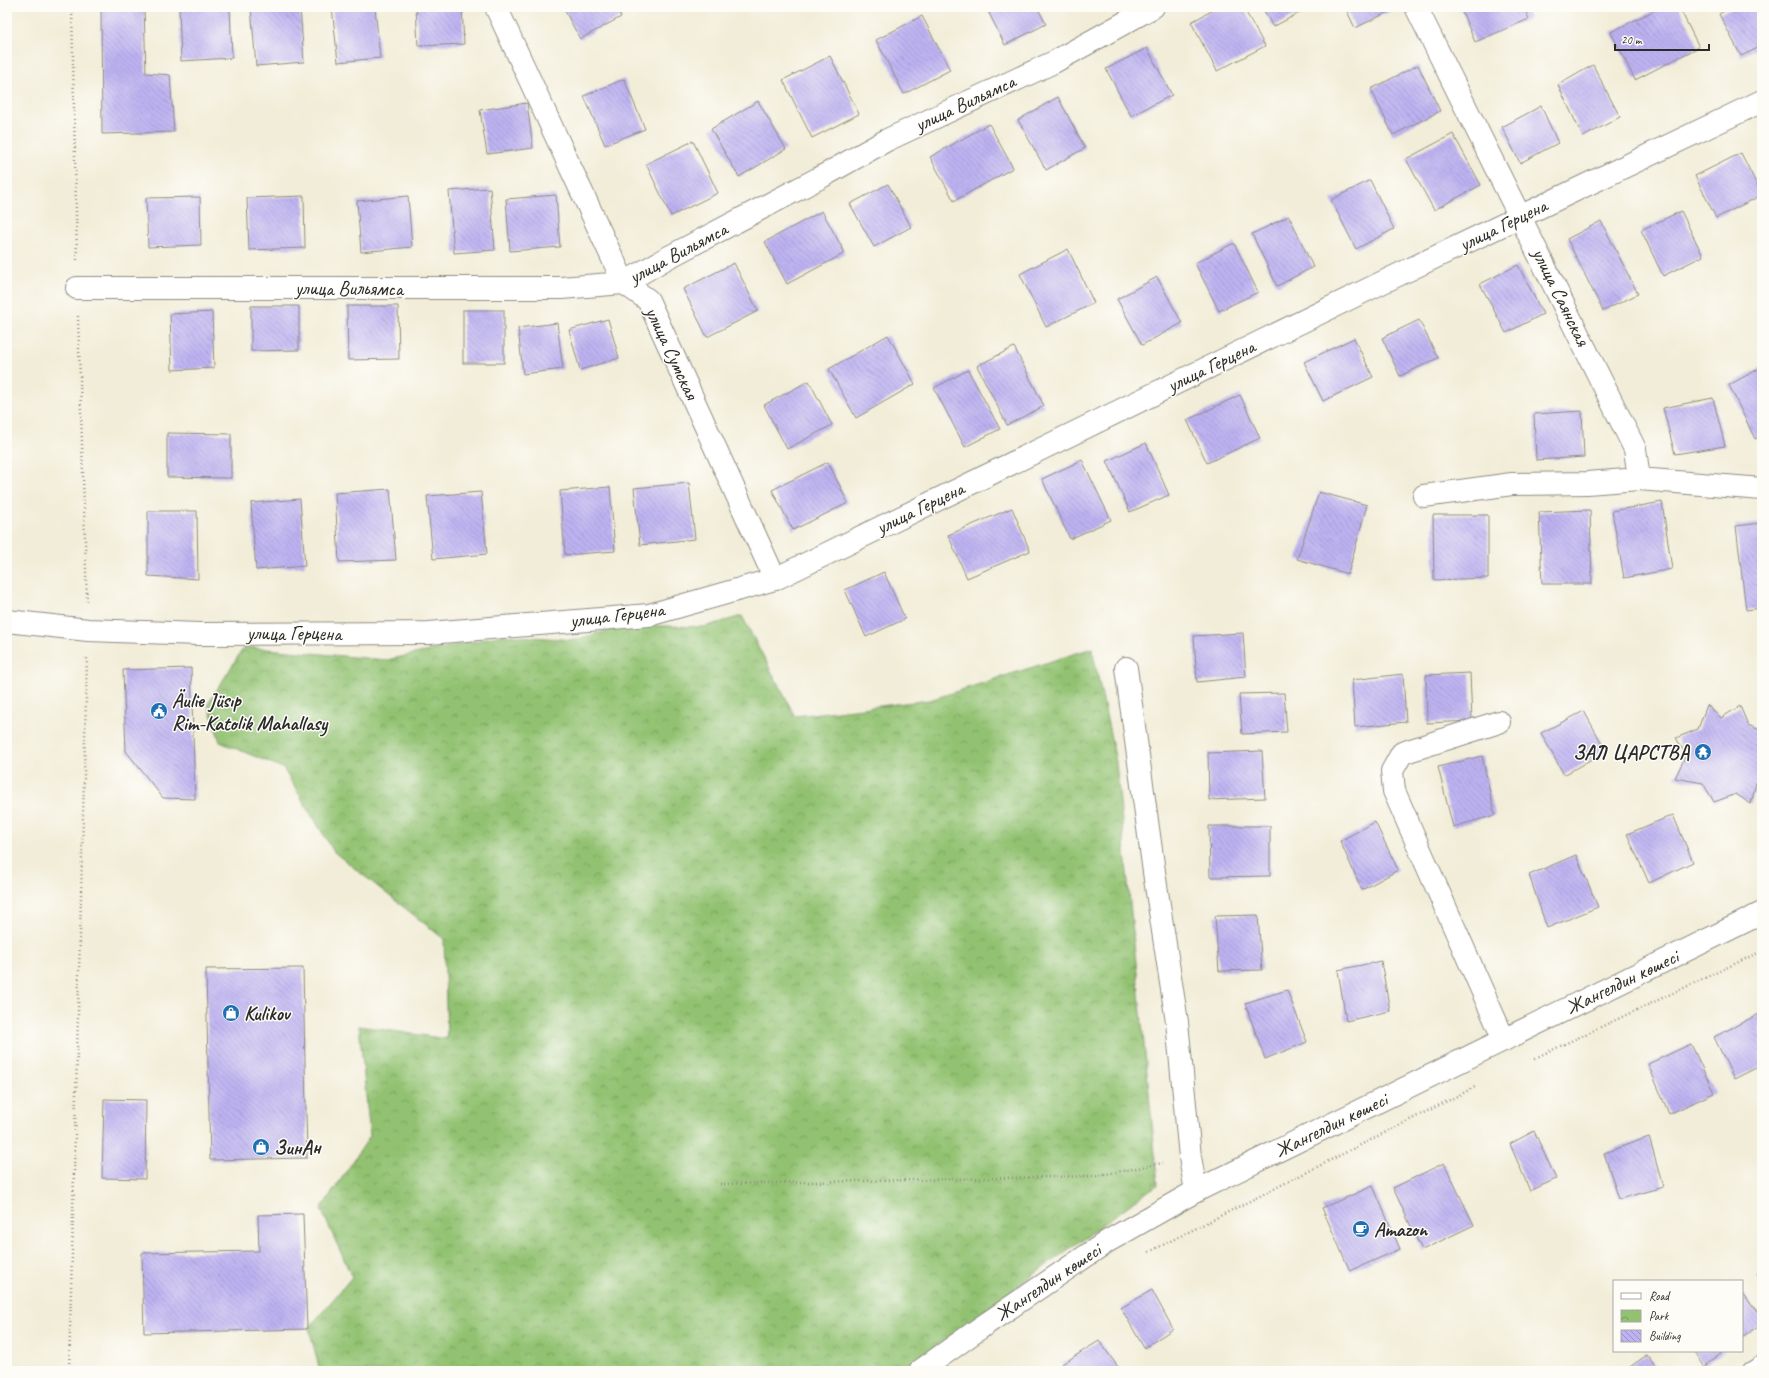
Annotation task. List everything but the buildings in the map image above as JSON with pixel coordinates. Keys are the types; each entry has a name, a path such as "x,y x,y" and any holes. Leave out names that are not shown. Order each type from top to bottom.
{"street":[{"name":"улица Сумская","path":"496,7 624,283 648,300 775,579"},
{"name":"улица Вильямса","path":"77,288 561,288 624,283 665,258 823,176 887,140 1054,62 1153,7"},
{"name":"улица Саянская","path":"1416,7 1522,217 1635,449 1639,479"},
{"name":"улица Герцена","path":"7,621 88,630 199,634 429,633 649,615 775,579 1357,295 1762,101"},
{"path":"1424,496 1512,484 1587,483 1639,479 1762,489"},
{"path":"1126,668 1155,879 1177,1022 1190,1157 1196,1191"},
{"path":"1499,722 1402,753 1392,771 1394,791 1504,1040"},
{"name":"Жангелдин көшесі","path":"920,1371 1108,1241 1196,1191 1762,913"},
{"path":"1754,1371 1762,1366"}],"path":[{"path":"69,1371 88,630 77,288 72,7"},
{"path":"1532,1059 1762,951"},
{"path":"1147,1253 1482,1084"},
{"path":"720,1184 1096,1176 1190,1157"}],"green space":[{"path":"742,616 795,716 930,700 1092,648 1116,762 1158,1184 902,1371 320,1371 309,1328 352,1277 321,1209 370,1136 359,1026 447,1039 444,939 334,852 283,768 220,742 208,704 244,647 387,660 502,635 574,640 626,625 704,627"}],"place":[{"name":"Äulie Jüsıp Rim-Katolik Mahallasy","path":"159,711"},
{"name":"ЗАЛ ЦАРСТВА","path":"1703,752"},
{"name":"Kulikov","path":"231,1013"},
{"name":"ЗинАн","path":"261,1147"},
{"name":"Amazon","path":"1361,1229"}]}
